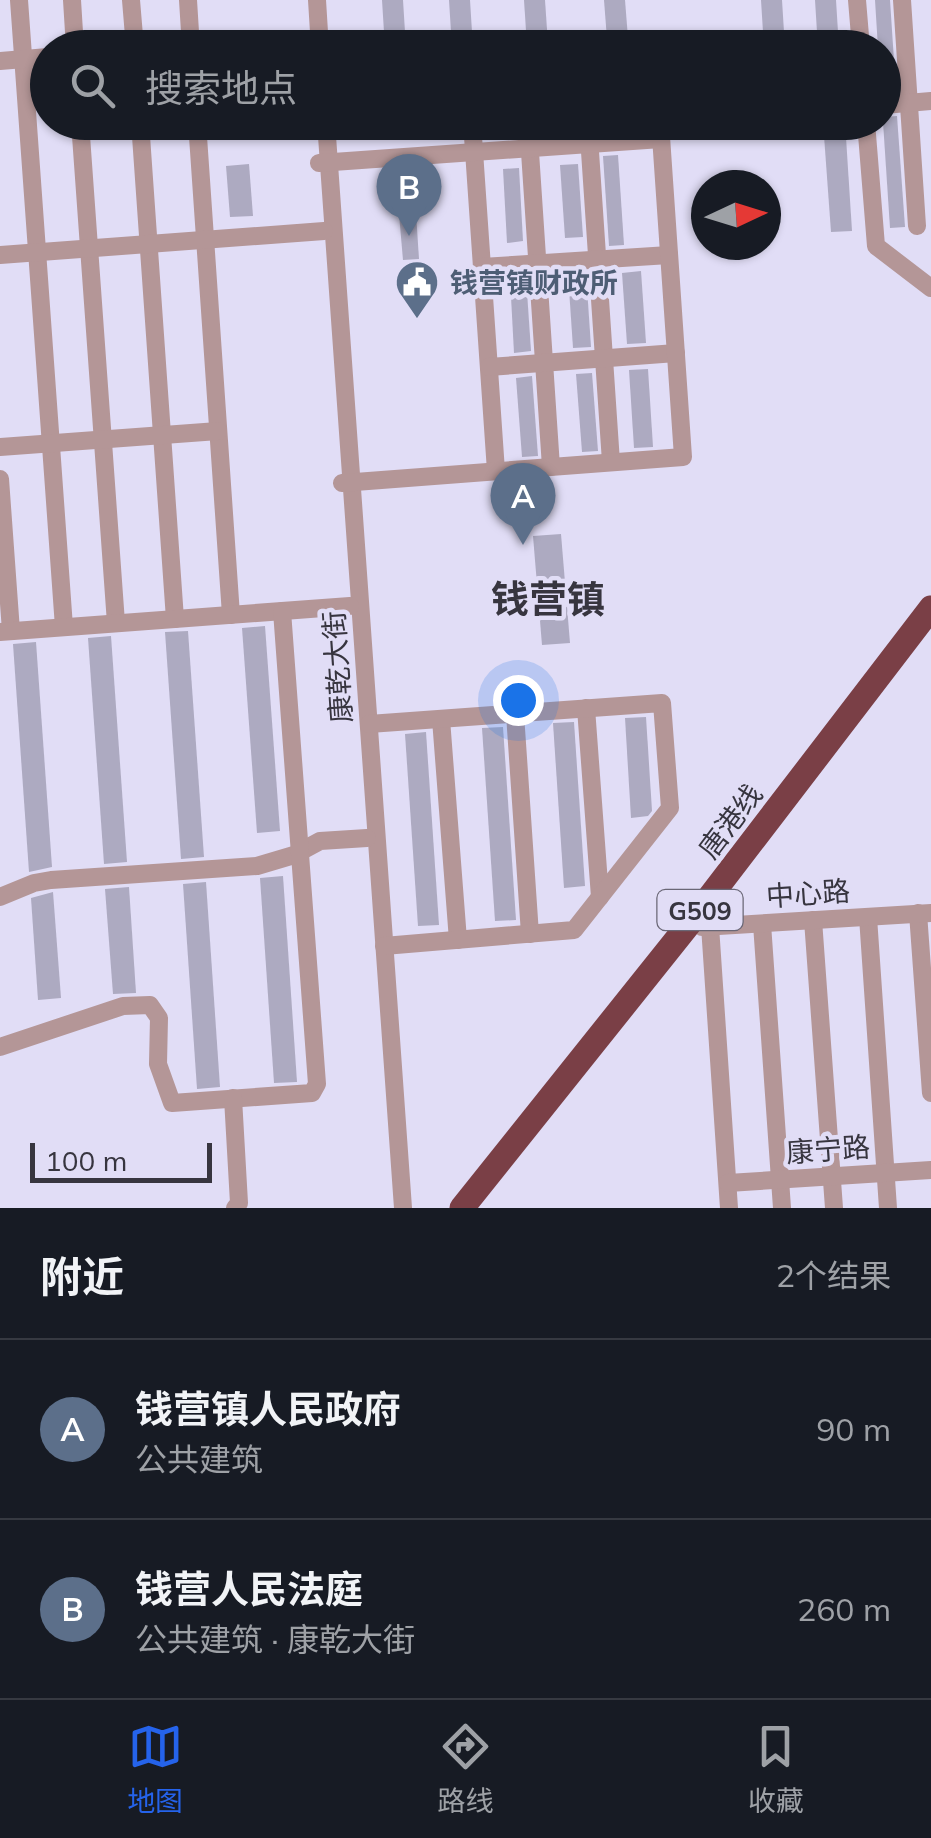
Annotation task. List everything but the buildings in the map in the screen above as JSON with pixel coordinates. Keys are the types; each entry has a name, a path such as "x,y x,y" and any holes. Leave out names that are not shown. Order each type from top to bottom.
{"highway":[{"name":"唐港线","path":"462,1208 702,926 931,608"},
{"name":"唐港线","path":"478,1208 702,926 931,626"}],"street":[{"path":"18,0 64,627"},
{"path":"72,0 74,30"},
{"path":"131,0 134,30"},
{"path":"188,0 190,30"},
{"path":"308,0 310,30"},
{"path":"317,0 319,30"},
{"path":"857,0 859,30"},
{"path":"902,0 917,226"},
{"path":"0,61 30,58"},
{"path":"901,104 931,101"},
{"path":"81,140 116,624"},
{"path":"141,140 176,619"},
{"path":"197,140 231,615"},
{"name":"康乾大街","path":"320,140 346,483 350,606 392,1208"},
{"name":"康乾大街","path":"325,140 324,231 368,724 403,1208"},
{"path":"473,140 496,472"},
{"path":"529,140 552,467"},
{"path":"589,140 611,462"},
{"path":"324,162 611,140"},
{"path":"346,483 682,457 662,140"},
{"path":"867,140 876,246 931,288"},
{"path":"0,255 324,231"},
{"path":"482,267 669,255"},
{"path":"490,367 676,353"},
{"path":"0,447 218,430"},
{"path":"0,479 6,632 350,606"},
{"path":"0,1048 123,1006 150,1005 159,1018 158,1064 172,1103 312,1094 316,1084 282,610"},
{"path":"368,724 662,703 670,808 574,930 384,946"},
{"path":"586,708 600,897"},
{"path":"515,714 530,934"},
{"path":"441,719 458,940"},
{"path":"0,897 52,880 257,866 320,841 367,838"},
{"path":"924,913 931,1093"},
{"name":"中心路","path":"702,926 924,913"},
{"path":"868,917 888,1208"},
{"path":"813,920 834,1208"},
{"path":"762,924 782,1208"},
{"path":"702,926 730,1208"},
{"path":"234,1098 239,1203 235,1208"},
{"name":"康宁路","path":"728,1184 931,1170"}],"place":[{"name":"钱营人民法庭","path":"409,236"},
{"name":"钱营镇财政所","path":"417,320"},
{"name":"钱营镇人民政府","path":"523,545"}],"district":[{"name":"钱营镇","path":"548,599"}]}
